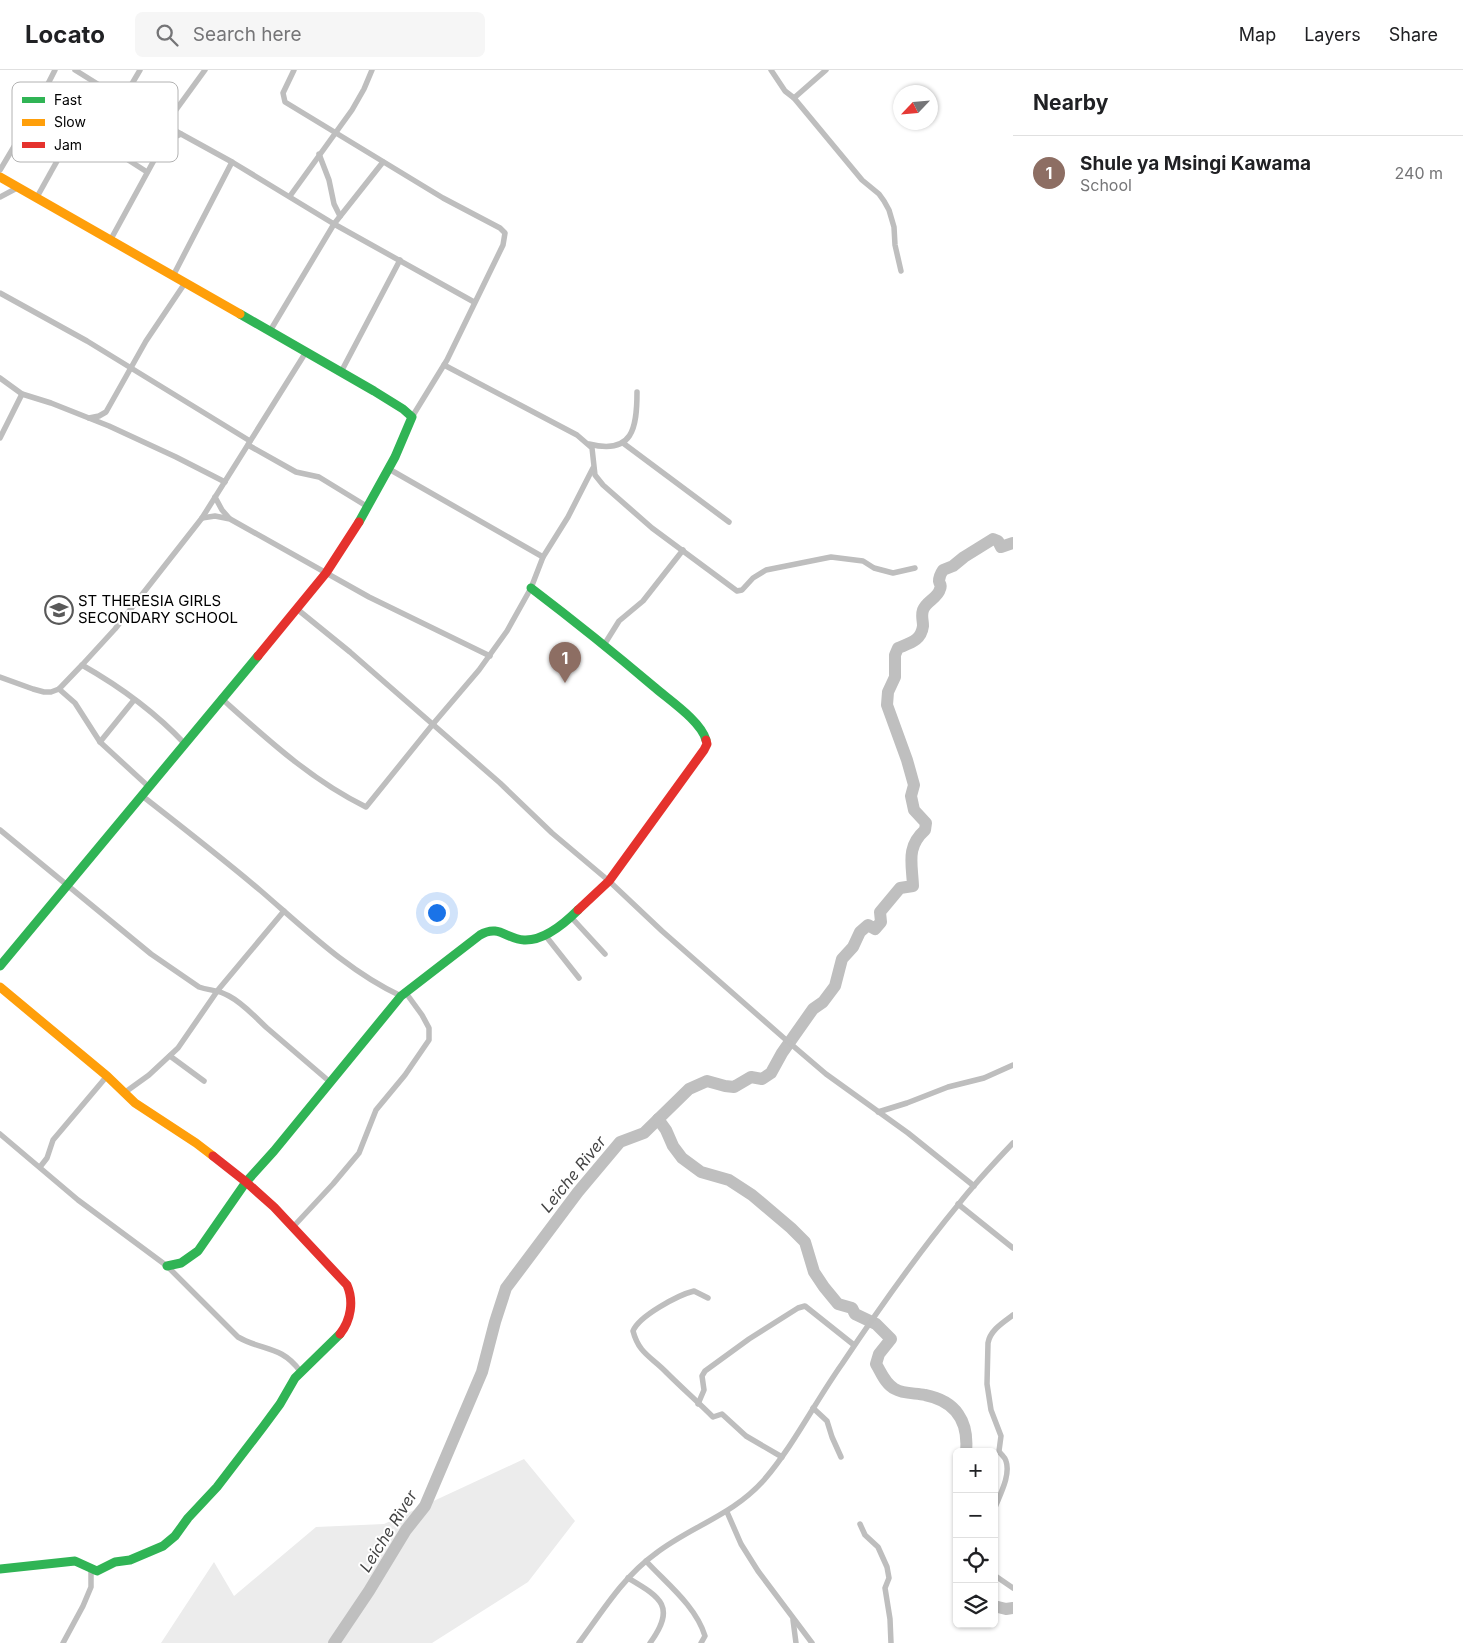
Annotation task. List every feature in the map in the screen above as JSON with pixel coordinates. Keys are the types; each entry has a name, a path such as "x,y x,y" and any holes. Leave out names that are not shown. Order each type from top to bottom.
{"street":[{"path":"49,82 55,70"},
{"path":"75,70 95,82"},
{"path":"133,82 140,70"},
{"path":"0,966 326,573 368,507 389,469 408,430 412,417 444,365 503,245 505,234 500,228 443,198 285,102 283,93 294,70"},
{"path":"290,196 352,110 372,70"},
{"path":"771,70 778,83 794,98 862,180 879,194 884,201 894,227 895,246 901,271"},
{"path":"794,98 826,70"},
{"path":"178,107 203,72"},
{"path":"178,132 290,196 334,224 474,302"},
{"path":"0,170 12,150"},
{"path":"319,154 329,180 334,204 340,216"},
{"path":"37,197 56,162"},
{"path":"131,162 147,172"},
{"path":"111,239 153,162"},
{"path":"174,276 232,162"},
{"path":"270,331 334,224 383,162"},
{"path":"0,177 341,372 403,409 412,417"},
{"path":"2,194 17,188"},
{"path":"341,372 400,260"},
{"path":"89,418 106,412 146,341 185,283"},
{"path":"0,293 132,367 296,472 319,477 368,507"},
{"path":"0,676 44,692 59,689 82,665 115,629 202,518 306,352"},
{"path":"221,698 294,762 340,794 366,807 490,656 507,631 530,588 543,557 568,517 593,468 594,454 589,444 577,434 444,365"},
{"path":"0,378 22,394 109,426 225,482"},
{"path":"589,444 609,447 623,443 631,436 637,408 637,392"},
{"path":"0,438 22,394"},
{"path":"106,412 109,426"},
{"path":"623,443 729,522"},
{"path":"593,468 603,485 652,528 737,591 742,590 754,578 766,570 831,557 863,561 874,568 894,574 915,568"},
{"path":"389,469 543,557"},
{"path":"215,497 222,510 230,519"},
{"path":"202,518 216,516 230,519 377,600 490,656"},
{"path":"604,645 619,621 643,601 683,550"},
{"path":"167,1266 181,1263 198,1251 246,1182 404,995 489,930 527,940 545,935 571,917 609,881 704,750 707,744 704,733 686,714 587,630 530,588"},
{"path":"297,609 433,724 500,783 552,833 609,881 662,931 826,1074 908,1133 974,1186"},
{"path":"82,665 134,700 162,722 185,744"},
{"path":"59,689 75,703 100,742 149,787"},
{"path":"100,742 134,700"},
{"path":"142,795 364,974 404,995 422,1015 429,1028 429,1040 405,1075 376,1110 359,1153 334,1184 293,1227"},
{"path":"0,830 168,966 205,989 218,990 231,997 247,1009 330,1082"},
{"path":"124,1093 149,1075 170,1056 197,1022 218,990 284,911"},
{"path":"571,917 605,954"},
{"path":"545,935 579,978"},
{"path":"0,987 107,1076 147,1112 196,1143 246,1182 293,1227 347,1284 351,1302 348,1321 342,1332 300,1371 280,1404 263,1427 217,1487 188,1518 171,1540 130,1560 119,1561 99,1570 91,1569 76,1561 18,1568 0,1568"},
{"path":"170,1056 204,1080"},
{"path":"878,1112 948,1087 984,1078 1013,1065"},
{"path":"40,1167 46,1158 53,1140 107,1076"},
{"path":"0,1134 78,1200 167,1266 238,1338 249,1344 274,1350 287,1357 300,1371"},
{"path":"579,1643 628,1578 646,1561 674,1541 727,1512 754,1491 782,1457 854,1345 926,1245 958,1204 1013,1143"},
{"path":"958,1204 1013,1248"},
{"path":"708,1298 694,1291 686,1293 639,1321 633,1331 639,1347 643,1353 669,1374 713,1417 722,1414 746,1436 782,1457"},
{"path":"698,1404 704,1390 702,1376 706,1371 749,1339 798,1308 806,1306 854,1345"},
{"path":"998,1498 1007,1468 1006,1459 999,1451 1001,1436 988,1396 988,1342 992,1333 1013,1315"},
{"path":"813,1408 827,1420 841,1457"},
{"path":"727,1512 738,1538 753,1564 812,1643"},
{"path":"860,1524 865,1535 878,1548 888,1568 889,1578 885,1588 890,1619 891,1643"},
{"path":"646,1561 694,1614 703,1628 705,1636 701,1643"},
{"path":"64,1643 91,1587 91,1569"},
{"path":"628,1578 654,1594 662,1604 664,1610 661,1622 657,1634 650,1643"},
{"path":"998,1579 1013,1588"},
{"path":"793,1617 796,1643"}],"shaded area":[{"path":"524,1459 575,1521 528,1582 432,1643 161,1643 214,1562 234,1596 316,1527 384,1524"}],"waterway":[{"name":"Leiche River","path":"334,1643 369,1591 406,1530 425,1506 482,1372 506,1288 578,1192 620,1142 644,1133 689,1089 707,1081 734,1087 751,1077 762,1079 771,1073 782,1053 813,1009 823,1002 835,986 842,959 853,947 860,932 868,925 875,929 881,922 880,912 900,888 913,886 911,863 913,849 919,836 925,830 926,823 914,810 911,796 914,785 887,705 888,692 895,677 895,655 898,648 911,643 920,635 923,626 923,610 939,592 941,586 939,578 943,570 953,566 993,539 998,541 1001,547 1013,543"},
{"path":"658,1119 682,1158 701,1172 729,1180 752,1195 805,1242 814,1272 838,1304 852,1308 855,1314 876,1324 891,1339 879,1354 876,1364 886,1381 898,1391 936,1398 952,1407 963,1422 966,1448"},
{"path":"998,1607 1013,1608"}],"traffic: fast":[{"path":"240,314 374,391 403,409 412,417 395,457 359,522"},
{"path":"531,588 684,711 698,726 706,740"},
{"path":"0,966 258,656"},
{"path":"167,1266 181,1263 198,1251 246,1182 274,1151 401,996 480,935 498,931 518,939 532,940 554,930 578,910"},
{"path":"0,1569 75,1561 97,1571 115,1562 130,1560 163,1546 175,1536 188,1518 217,1487 280,1404 295,1378 340,1334"}],"traffic: slow":[{"path":"0,177 240,314"},
{"path":"0,987 107,1076 135,1103 213,1156"}],"traffic: jam":[{"path":"258,656 326,573 359,522"},
{"path":"578,910 609,881 704,750 707,744 706,740"},
{"path":"213,1156 274,1207 347,1285 351,1304 347,1323 340,1334"}],"place":[{"name":"ST THERESIA GIRLS SECONDARY SCHOOL","path":"59,610"},
{"name":"Shule ya Msingi Kawama","path":"565,683"}]}
